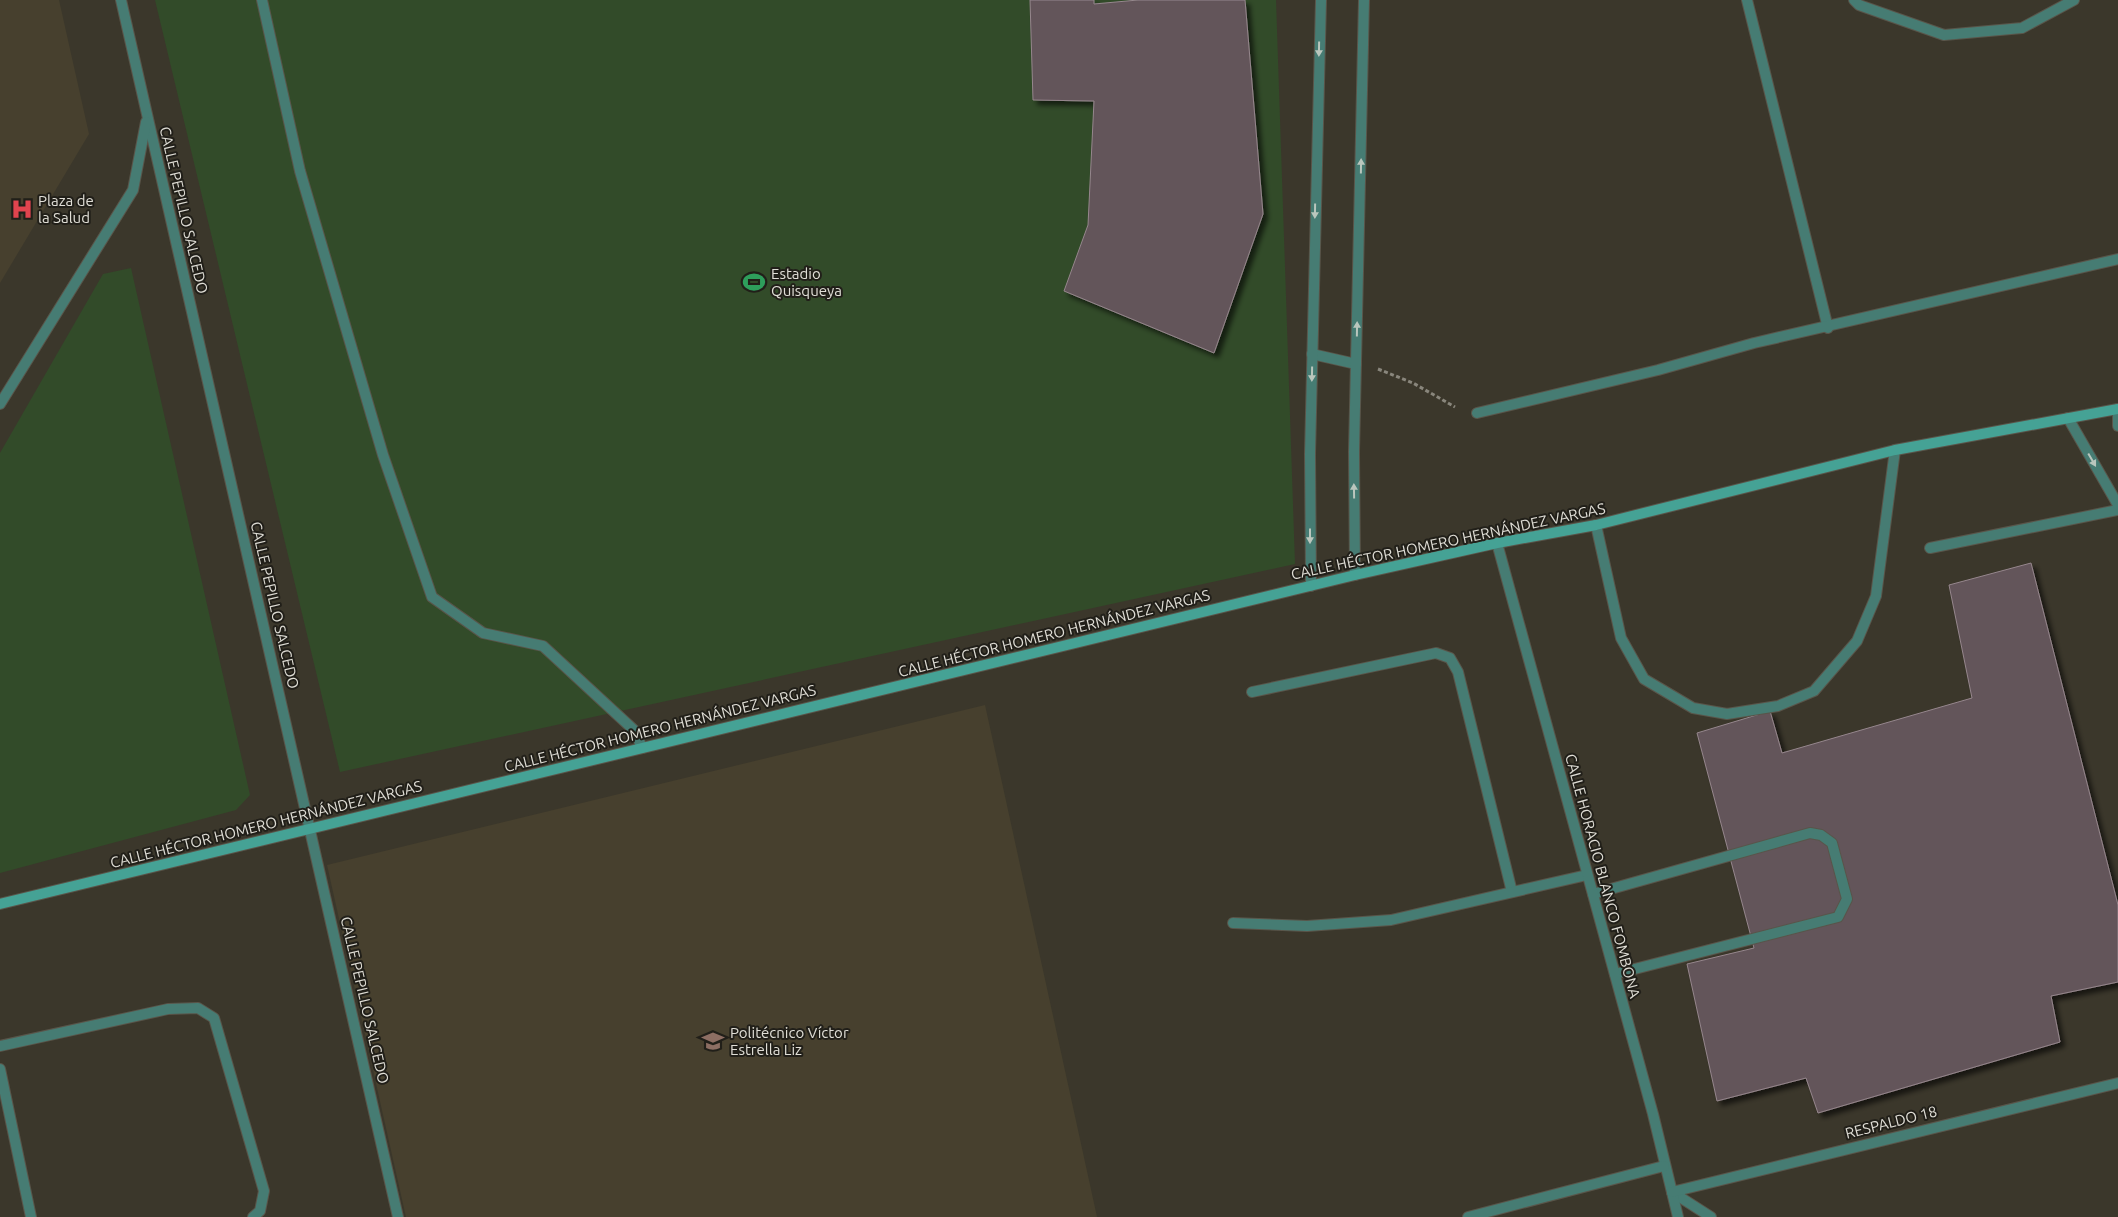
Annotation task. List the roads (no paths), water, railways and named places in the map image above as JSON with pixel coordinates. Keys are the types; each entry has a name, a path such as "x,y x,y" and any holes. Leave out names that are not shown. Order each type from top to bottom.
{"street":[{"name":"CALLE PEPILLO SALCEDO","path":"121,0 398,1217"},
{"path":"262,0 300,171 383,454 432,597 483,633 543,646 635,731 642,748"},
{"path":"1311,586 1312,354 1321,0"},
{"path":"1355,575 1354,452 1364,0"},
{"path":"1747,0 1828,328"},
{"path":"1854,0 1859,5 1944,35 2022,28 2074,0"},
{"path":"0,404 132,190 147,118"},
{"path":"1477,413 1648,372 1754,343 1828,328 2118,259"},
{"path":"1312,354 1356,364"},
{"path":"2118,409 2118,426"},
{"name":"CALLE HÉCTOR HOMERO HERNÁNDEZ VARGAS","path":"0,904 1355,575 1496,543 1596,526 1896,450 2118,409"},
{"path":"2068,418 2118,505"},
{"path":"1596,526 1621,638 1644,679 1693,708 1727,714 1778,706 1814,692 1857,641 1876,596 1896,450"},
{"path":"1930,548 2118,510"},
{"name":"CALLE HORACIO BLANCO FOMBONA","path":"1496,543 1653,1114 1664,1166 1678,1217"},
{"path":"1252,692 1436,653 1450,658 1458,672 1512,892"},
{"path":"1593,894 1810,833 1820,835 1832,843 1845,890 1847,899 1838,917 1615,974"},
{"path":"1233,923 1307,926 1391,920 1587,874"},
{"path":"0,1046 168,1009 198,1008 214,1018 264,1191 260,1211 253,1217"},
{"path":"0,1069 32,1217"},
{"name":"RESPALDO 18","path":"1672,1192 2118,1083"},
{"path":"1468,1217 1664,1166"},
{"path":"1672,1192 1711,1217"}],"place":[{"name":"Plaza de la Salud","path":"22,209"},
{"name":"Estadio Quisqueya","path":"754,282"},
{"name":"Politécnico Víctor Estrella Liz","path":"713,1041"}]}
